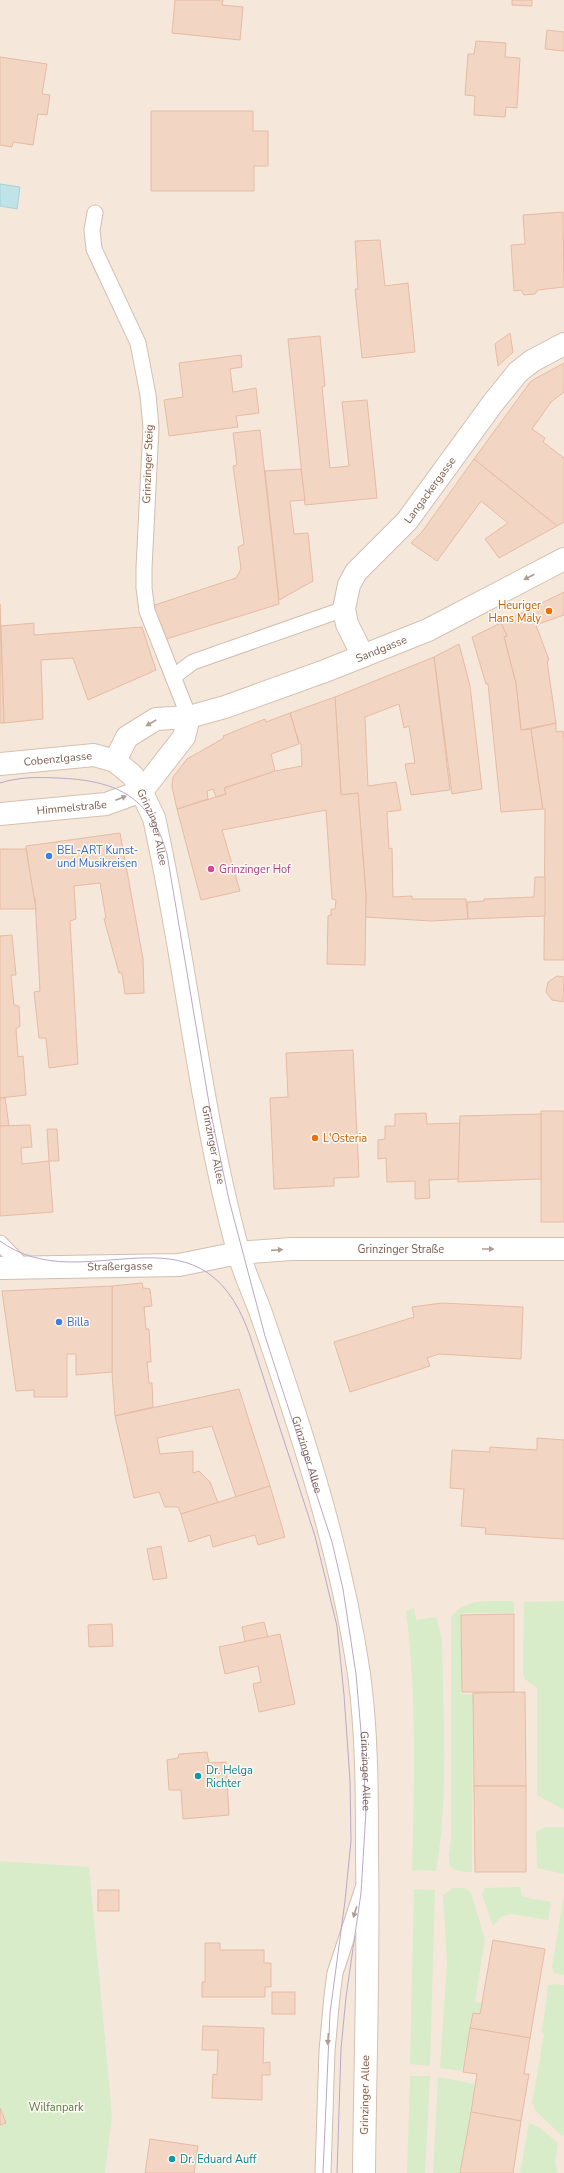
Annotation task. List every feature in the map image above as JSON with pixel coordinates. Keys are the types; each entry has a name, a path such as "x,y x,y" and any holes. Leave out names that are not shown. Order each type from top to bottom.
{"street":[{"name":"Langackergasse","path":"363,656 348,624 344,609 349,585 356,572 407,521 518,372 532,361 564,344"},
{"name":"Sandgasse","path":"115,761 128,737 156,719 189,717 225,707 363,656 428,630 564,559"},
{"path":"142,791 184,736 189,717"},
{"name":"Cobenzlgasse","path":"0,764 94,755 115,761"},
{"name":"Grinzinger Allee","path":"115,761 132,775 142,791 155,823 214,1156 238,1253 263,1318 331,1532 347,1602 359,1676 366,1745 368,1996 364,2173"},
{"name":"Himmelstraße","path":"0,814 106,804 142,791"},
{"name":"Grinzinger Straße","path":"238,1253 291,1249 564,1249"},
{"name":"Straßergasse","path":"0,1268 179,1265 238,1253"}],"lane":[{"name":"Grinzinger Steig","path":"95,212 92,230 94,248 138,343 144,368 151,427 144,588 147,611 189,717"},
{"path":"173,677 194,662 344,609"},
{"path":"0,1243 24,1268"},
{"path":"323,2173 327,2051 335,1973 368,1876"}],"shaded area":[{"path":"0,0 564,0 564,2173 0,2173"}],"green space":[{"path":"487,1601 512,1601 514,1603 514,1613 461,1613 461,1694 473,1695 472,1872 463,1872 452,1868 449,1860 451,1839 451,1617 464,1606 471,1603"},
{"path":"564,1601 564,1810 537,1795 537,1688 525,1679 523,1673 524,1602"},
{"path":"414,1608 416,1620 436,1617 442,1639 444,1785 443,1814 436,1871 412,1870 414,1740 412,1675 406,1611"},
{"path":"545,1827 564,1827 564,1874 537,1868 536,1832"},
{"name":"Wilfanpark","path":"0,1861 89,1867 112,2115 105,2173 0,2173"},
{"path":"521,1887 521,1894 524,1897 551,1902 548,1920 511,1914 502,1916 493,1926 482,1895 484,1888"},
{"path":"453,1888 465,1888 471,1893 485,1939 475,2002 482,2003 480,2014 472,2013 462,2071 440,2068 447,1962 443,1895"},
{"path":"414,1889 435,1890 430,2066 410,2064"},
{"path":"564,1895 564,1975 554,1973 552,1967"},
{"path":"548,1985 564,1985 564,2135 562,2136 536,2111 532,2103 544,2034 542,2032"},
{"path":"410,2076 430,2076 425,2173 407,2173"},
{"path":"438,2077 475,2084 460,2173 433,2173"},
{"path":"529,2123 540,2128 558,2143 555,2162 558,2173 520,2173"}],"water":[{"path":"0,184 20,187 17,209 0,206"}],"building":[{"path":"175,0 223,0 222,5 243,7 240,40 172,33"},
{"path":"512,0 532,0 532,6 512,5"},
{"path":"547,30 564,32 564,51 545,49"},
{"path":"476,41 506,43 505,57 520,58 517,108 506,107 505,117 474,115 475,96 465,95 468,54 474,54"},
{"path":"0,57 47,64 42,94 50,95 47,115 38,114 33,145 13,142 12,147 0,145"},
{"path":"151,111 253,111 253,131 268,131 268,166 254,166 254,191 151,191"},
{"path":"563,212 564,287 538,290 535,294 524,295 521,290 514,291 511,245 525,244 523,215"},
{"path":"380,240 385,286 408,283 415,352 362,358 355,289 358,289 355,241"},
{"path":"510,333 513,352 498,366 495,344"},
{"path":"320,336 325,386 322,387 330,468 349,466 342,402 367,400 377,498 305,505 288,339"},
{"path":"241,355 242,367 230,369 233,392 256,388 259,413 236,416 238,427 169,436 164,400 183,397 179,363"},
{"path":"564,363 564,392 551,402 532,429 545,438 543,442 564,458 564,522 557,526 474,459 531,381"},
{"path":"260,430 279,604 163,640 154,616 155,605 236,578 241,569 238,547 244,544 233,466 237,465 233,433"},
{"path":"474,459 557,526 499,558 485,539 508,523 481,501 437,561 411,543 422,532"},
{"path":"301,469 305,500 290,501 294,534 308,533 313,581 279,600 265,471"},
{"path":"564,592 564,615 536,625 549,660 547,661 556,723 521,730 516,684 504,637 507,636 501,623"},
{"path":"0,604 4,723 0,723"},
{"path":"34,623 34,635 142,627 156,670 88,700 73,658 41,660 43,719 4,723 1,626"},
{"path":"501,623 507,636 504,637 516,684 521,730 531,729 543,809 501,812 488,684 486,684 472,637"},
{"path":"459,644 470,686 482,789 452,794 434,657"},
{"path":"434,657 450,790 411,795 405,764 415,763 409,726 404,728 399,704 365,717 368,786 396,782 401,810 387,812 389,849 392,848 393,897 412,896 412,899 466,899 468,919 432,921 365,917 366,895 358,793 341,795 335,697"},
{"path":"335,697 341,795 358,793 366,895 365,965 327,964 328,916 331,915 331,909 335,909 336,900 332,899 326,810 222,830 240,891 201,900 177,809 226,794 224,788 275,771 302,766 301,744 299,742 290,713"},
{"path":"290,713 299,744 271,754 275,771 224,788 226,794 216,797 213,789 207,791 208,799 177,809 172,787 173,777 187,759 224,738 223,736 265,719 266,722"},
{"path":"556,723 556,732 563,731 564,739 564,960 544,960 545,809 543,809 531,729"},
{"path":"120,833 143,959 144,993 125,994 122,973 119,973 104,919 106,918 100,883 74,886 76,919 70,921 78,1064 49,1068 46,1038 39,1038 34,992 40,991 35,898 33,898 26,846"},
{"path":"0,849 26,849 36,909 0,909"},
{"path":"535,877 545,877 545,916 468,919 467,902 484,901 484,899 534,897"},
{"path":"12,935 16,975 11,975 14,1005 19,1006 20,1026 16,1029 18,1057 23,1056 26,1095 0,1098 0,936"},
{"path":"557,976 564,977 563,1002 552,1000 546,992 548,982"},
{"name":"L'Osteria","path":"353,1050 359,1177 334,1178 334,1186 274,1189 270,1098 288,1097 286,1053"},
{"path":"0,1098 5,1098 9,1126 0,1126"},
{"path":"541,1111 564,1111 564,1222 541,1222"},
{"path":"426,1113 427,1124 460,1123 459,1179 429,1180 430,1198 415,1199 415,1181 387,1182 386,1158 378,1159 378,1140 385,1139 385,1126 395,1126 395,1114"},
{"path":"541,1114 541,1179 458,1182 460,1116"},
{"path":"30,1125 32,1147 21,1148 22,1164 49,1161 53,1212 0,1216 0,1126"},
{"path":"47,1129 57,1129 59,1161 49,1161"},
{"path":"142,1283 143,1288 150,1289 152,1306 144,1307 146,1329 149,1329 151,1362 147,1362 149,1383 152,1383 153,1407 115,1416 112,1372 112,1286"},
{"name":"Billa","path":"112,1286 112,1372 76,1375 76,1354 67,1354 67,1397 34,1397 34,1390 16,1391 2,1291"},
{"path":"442,1303 523,1307 521,1359 439,1354 427,1358 430,1366 350,1392 334,1342 414,1317 412,1307"},
{"path":"239,1389 270,1486 236,1497 212,1426 157,1438 160,1454 193,1451 193,1473 199,1471 210,1482 218,1503 181,1514 178,1507 165,1507 159,1492 134,1498 115,1416"},
{"path":"537,1438 564,1440 564,1539 485,1534 486,1528 461,1526 464,1489 450,1488 452,1450 490,1452 490,1447 537,1450"},
{"path":"270,1486 285,1537 258,1545 255,1535 213,1547 210,1535 189,1542 181,1514"},
{"path":"161,1546 167,1578 153,1580 147,1549"},
{"path":"514,1614 514,1692 462,1692 461,1615"},
{"path":"264,1622 268,1637 245,1642 242,1627"},
{"path":"112,1624 113,1646 89,1647 88,1625"},
{"path":"280,1634 295,1704 259,1712 253,1684 261,1682 258,1666 225,1674 219,1647"},
{"path":"525,1692 526,1786 474,1786 473,1693"},
{"name":"Dr. Helga Richter","path":"207,1752 209,1763 226,1762 229,1815 183,1819 181,1790 169,1790 167,1760 178,1758 179,1754"},
{"path":"474,1786 526,1786 526,1872 475,1872"},
{"path":"98,1890 119,1890 119,1911 98,1911"},
{"path":"493,1940 545,1949 530,2038 470,2028 473,2013 480,2014"},
{"path":"205,1943 220,1943 220,1950 264,1950 264,1963 271,1963 271,1987 265,1987 265,1997 202,1997 202,1982 205,1982"},
{"path":"272,1992 295,1992 295,2014 272,2014"},
{"path":"203,2026 264,2028 263,2063 270,2062 270,2075 262,2075 262,2100 212,2098 213,2074 217,2075 218,2050 202,2050"},
{"path":"470,2028 530,2038 524,2074 529,2074 521,2121 471,2112 477,2074 463,2072"},
{"path":"0,2108 6,2123 0,2125"},
{"path":"471,2112 521,2121 513,2173 460,2173"},
{"name":"Dr. Eduard Auff","path":"150,2139 198,2146 194,2173 145,2173"}],"tram line":[{"path":"0,783 21,779 50,778 77,779 96,782 112,787 127,795 140,805 151,818 160,834 167,854 210,1109 229,1200 265,1336 332,1542 343,1589 356,1674 366,1811 361,1893 346,1997 341,2049 337,2173"},
{"path":"0,1241 33,1257 67,1262 137,1258 170,1259 201,1269 227,1292 249,1333 315,1536 337,1626 344,1695 350,1780 351,1841 345,1901 330,2013 323,2173"}],"place":[{"name":"Heuriger Hans Maly","path":"549,611"},
{"name":"BEL-ART Kunst- und Musikreisen","path":"49,856"},
{"name":"Grinzinger Hof","path":"211,869"},
{"name":"L'Osteria","path":"315,1138"},
{"name":"Billa","path":"59,1322"},
{"name":"Dr. Helga Richter","path":"198,1776"},
{"name":"Dr. Eduard Auff","path":"172,2159"}]}
